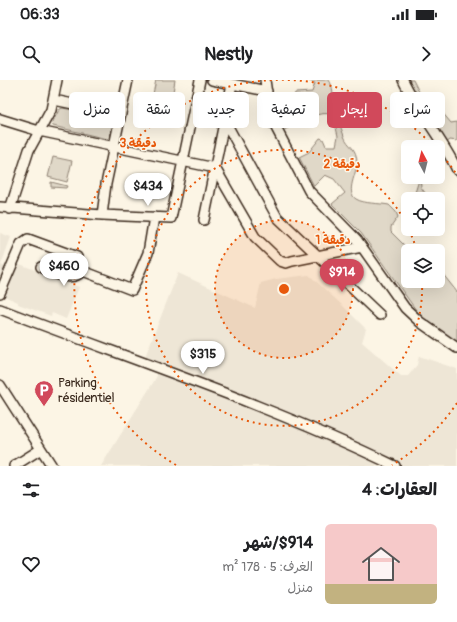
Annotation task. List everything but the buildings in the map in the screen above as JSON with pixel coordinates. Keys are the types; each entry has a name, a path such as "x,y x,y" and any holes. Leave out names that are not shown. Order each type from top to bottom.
{"street":[{"path":"10,209 29,150 38,131 49,115 54,100 57,80"},
{"path":"125,95 128,80"},
{"path":"0,207 10,209 102,215 172,218 182,162 200,80"},
{"path":"212,80 267,91"},
{"path":"265,80 268,101 274,124 309,191 352,234 405,308 420,322 457,348"},
{"path":"403,80 411,99 444,146 457,170"},
{"path":"230,92 232,84"},
{"path":"54,100 69,103"},
{"path":"0,119 38,131 215,168 250,229 271,254 280,261 286,263 362,247"},
{"path":"102,215 106,184 118,128"},
{"path":"204,220 224,128"},
{"path":"229,128 277,217 380,316"},
{"path":"0,292 23,240 28,239 77,257 83,271 132,290 148,253 154,217"},
{"path":"41,267 68,277 77,276 83,271"},
{"path":"0,309 313,429 395,466"},
{"path":"0,385 3,396 52,466"},
{"path":"14,466 41,449"}],"shaded area":[{"path":"156,80 175,80 173,92 153,92"},
{"path":"307,80 329,80 331,83 333,92 327,92 327,114 319,115 319,92 312,92 315,83"},
{"path":"399,80 413,80 420,92 405,92"},
{"path":"62,108 69,109 69,128 112,128 110,137 107,139 53,126 52,123 59,110"},
{"path":"445,116 451,123 457,122 457,141 450,140 446,143 445,140 443,140 431,128 445,128"},
{"path":"336,128 342,128 346,140 354,150 357,158 357,167 351,187 353,196 359,201 363,202 389,205 396,212 398,217 391,227 391,232 403,244 401,244 401,288 445,288 445,277 457,292 457,342 426,321 416,310 361,233 332,204 345,193 334,179 325,175 314,186 299,157 309,152 320,138 323,139 326,146 336,146 338,136"},
{"path":"53,157 72,161 67,182 48,177"},
{"path":"51,182 67,186 66,188 51,187"},
{"path":"418,184 421,184 424,192 415,192"},
{"path":"0,233 11,237 1,265 5,267 0,280"},
{"path":"17,263 79,287 66,319 52,313 51,316 18,304 18,302 4,296"},
{"path":"178,273 255,308 261,283 276,279 309,275 366,329 362,342 401,376 408,376 417,365 419,356 457,369 457,466 101,466 156,378 162,364 145,357"}],"place":[{"name":"Parking résidentiel","path":"44,407"}]}
